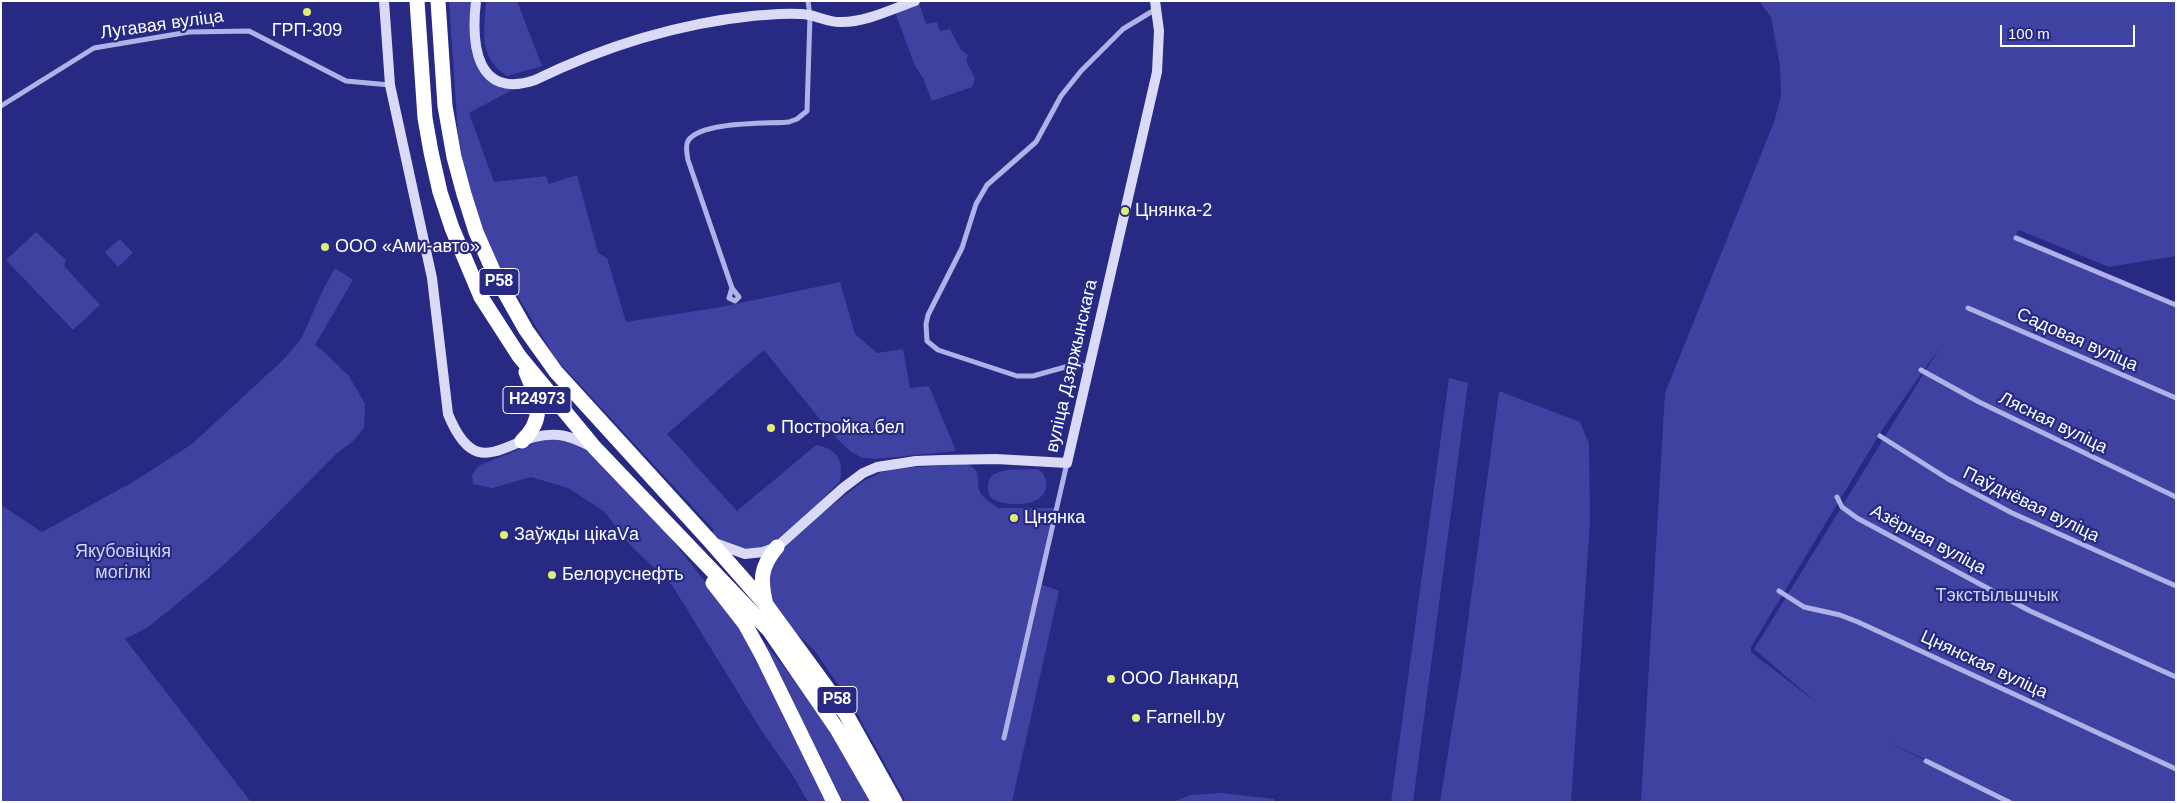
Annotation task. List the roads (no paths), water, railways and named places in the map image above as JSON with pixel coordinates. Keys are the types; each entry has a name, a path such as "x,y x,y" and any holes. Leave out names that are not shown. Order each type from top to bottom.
{"highway":[{"name":"Р58","path":"417,1 425,118 440,192 465,263 481,297 519,356 595,448 769,630 837,729 879,802"},
{"name":"Р58","path":"438,1 445,106 454,157 476,232 495,275 526,330 556,372 767,606 846,714 895,802"},
{"name":"Н24973","path":"519,356 534,390 539,411 532,432 522,441"},
{"path":"646,501 745,624 834,802"},
{"path":"767,606 762,577 768,558 778,547"}],"main road":[{"path":"384,1 390,85"},
{"path":"476,1 475,40 480,63 493,79 510,85 523,84 535,80 592,54 646,38 718,21 752,16 810,16 831,22 848,22 915,1"},
{"name":"вуліца Дзяржынскага","path":"1067,463 1157,72 1159,51 1156,5"},
{"name":"Н24973","path":"390,85 432,278 448,414 455,432 462,442 472,450 482,454 522,441 558,434 568,436 595,448"},
{"path":"709,540 745,554 763,552 778,547 843,488 863,473 877,467 916,461 943,460 996,459 1067,463"}],"street":[{"path":"732,288 688,160 686,149 688,140 695,134 723,126 789,122 797,119 807,111 810,16 808,1"},
{"path":"1089,367 1076,364 1033,376 1017,376 938,350 927,341 926,324 962,248 976,204 987,185 1036,142 1067,87 1092,59 1123,29 1156,5"},
{"name":"Лугавая вуліца","path":"1,106 94,48 189,32 249,31 346,81 390,85"},
{"path":"2016,238 2176,306"},
{"name":"Садовая вуліца","path":"1968,308 2176,398"},
{"name":"Лясная вуліца","path":"1921,370 1979,402 2176,497"},
{"name":"Паўднёвая вуліца","path":"1880,436 1948,479 2012,513 2176,586"},
{"name":"вуліца Дзяржынскага","path":"1004,738 1067,463"},
{"name":"Азёрная вуліца","path":"1837,497 1842,507 1857,518 2030,611 2176,677"},
{"name":"Цнянская вуліца","path":"1779,591 1804,607 1840,615 1858,622 2176,770"},
{"path":"1926,761 2009,802"}],"place":[{"name":"ГРП-309","path":"307,12"},
{"name":"Цнянка-2","path":"1125,211"},
{"name":"ООО «Ами-авто»","path":"325,247"},
{"name":"Постройка.бел","path":"771,428"},
{"name":"Цнянка","path":"1014,518"},
{"name":"Заўжды цікаVа","path":"504,535"},
{"name":"Белоруснефть","path":"552,575"},
{"name":"ООО Ланкард","path":"1111,679"},
{"name":"Farnell.by","path":"1136,718"}],"park label":[{"name":"Якубовіцкія могілкі","path":"123,562"},
{"name":"Тэкстыльшчык","path":"1997,596"}]}
